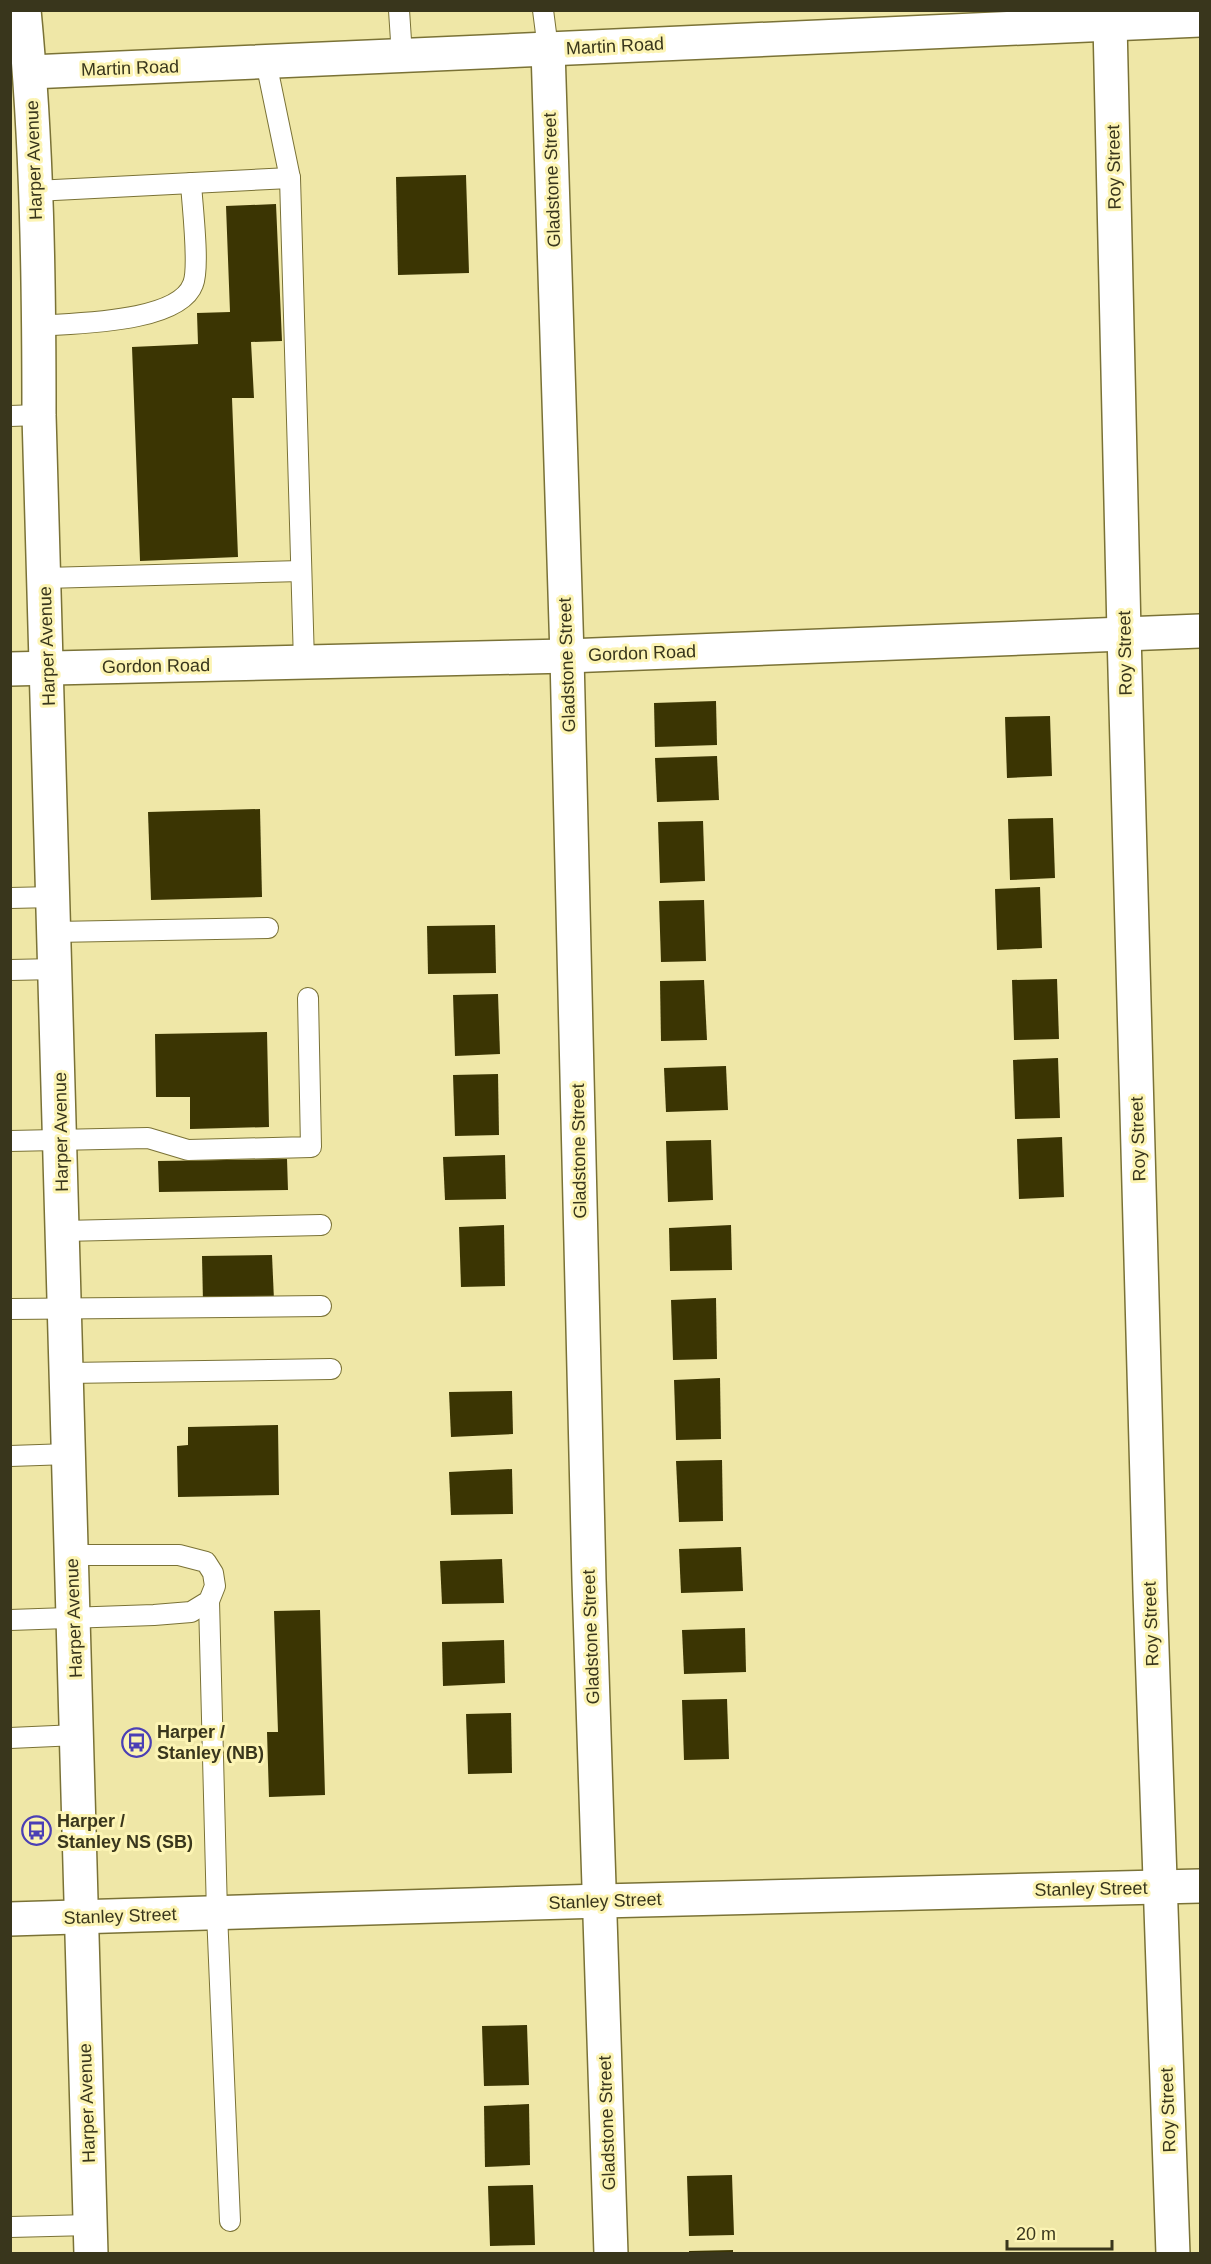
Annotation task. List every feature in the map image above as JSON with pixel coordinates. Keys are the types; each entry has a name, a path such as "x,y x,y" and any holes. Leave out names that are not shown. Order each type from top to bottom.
{"street":[{"name":"Harper Avenue","path":"24,10 30,72 39,326 25,416 45,578 91,2239"},
{"name":"Martin Road","path":"30,72 548,49 1052,18 1110,23 1200,20"},
{"name":"Roy Street","path":"1110,23 1150,1591 1173,2253"},
{"name":"Gladstone Street","path":"548,49 567,656 589,1580 611,2253"},
{"name":"Gordon Road","path":"10,669 567,656 1200,631"},
{"name":"Stanley Street","path":"10,1919 1200,1886"}],"lane":[{"path":"399,10 402,56"},
{"path":"543,10 548,49"},
{"path":"266,62 290,178 304,662"},
{"path":"35,191 290,178"},
{"path":"39,326 124,319 162,310 183,300 194,284 191,183"},
{"path":"45,578 301,571"},
{"path":"10,898 54,897"},
{"path":"55,932 268,928"},
{"path":"10,970 56,969"},
{"path":"10,1141 148,1138 189,1150 311,1147 308,998"},
{"path":"63,1231 321,1225"},
{"path":"10,1309 321,1306"},
{"path":"67,1373 331,1369"},
{"path":"10,1456 69,1454"},
{"path":"72,1555 178,1555 206,1562 213,1573 215,1586 209,1601 217,1913 230,2221"},
{"path":"10,1620 191,1612 209,1601"},
{"path":"10,1738 77,1735"},
{"path":"10,2227 91,2239"}],"building":[{"path":"466,175 469,273 398,275 396,177"},
{"path":"276,204 282,341 251,342 254,398 232,398 238,557 140,561 132,347 198,344 197,313 230,312 226,206"},
{"path":"716,701 717,745 655,747 654,703"},
{"path":"1050,716 1052,776 1007,778 1005,717"},
{"path":"717,756 719,800 657,802 655,758"},
{"path":"260,809 262,897 151,900 148,812"},
{"path":"1053,818 1055,878 1010,880 1008,819"},
{"path":"703,821 705,881 660,883 658,822"},
{"path":"1040,887 1042,948 997,950 995,889"},
{"path":"704,900 706,961 661,962 659,901"},
{"path":"495,925 496,973 428,974 427,926"},
{"path":"1057,979 1059,1039 1014,1040 1012,980"},
{"path":"704,980 707,1040 661,1041 660,981"},
{"path":"498,994 500,1054 455,1056 453,995"},
{"path":"267,1032 269,1127 190,1129 190,1097 156,1097 155,1034"},
{"path":"1058,1058 1060,1118 1015,1119 1013,1060"},
{"path":"726,1066 728,1110 666,1112 664,1068"},
{"path":"498,1074 499,1135 455,1136 453,1075"},
{"path":"1062,1137 1064,1197 1019,1199 1017,1139"},
{"path":"711,1140 713,1200 668,1202 666,1141"},
{"path":"505,1155 506,1199 445,1200 443,1157"},
{"path":"287,1159 288,1190 159,1192 158,1161"},
{"path":"504,1225 505,1286 461,1287 459,1227"},
{"path":"731,1225 732,1270 670,1271 669,1228"},
{"path":"272,1255 274,1300 203,1302 202,1256"},
{"path":"716,1298 717,1359 673,1360 671,1300"},
{"path":"720,1378 721,1439 676,1440 674,1380"},
{"path":"512,1391 513,1434 451,1437 449,1392"},
{"path":"278,1425 279,1495 178,1497 177,1446 188,1445 188,1427"},
{"path":"722,1460 723,1521 679,1522 676,1461"},
{"path":"512,1469 513,1514 451,1515 449,1472"},
{"path":"741,1547 743,1591 681,1593 679,1549"},
{"path":"502,1559 504,1603 442,1604 440,1561"},
{"path":"320,1610 325,1795 269,1797 267,1732 278,1732 274,1611"},
{"path":"745,1628 746,1672 684,1674 682,1630"},
{"path":"504,1640 505,1683 443,1686 442,1642"},
{"path":"727,1699 729,1759 684,1760 682,1700"},
{"path":"511,1713 512,1773 468,1774 466,1714"},
{"path":"527,2025 529,2085 484,2086 482,2026"},
{"path":"529,2104 530,2165 485,2167 484,2106"},
{"path":"732,2175 734,2235 689,2236 687,2176"},
{"path":"533,2185 535,2245 490,2246 488,2186"},
{"path":"733,2250 733,2254 689,2254 689,2251"}],"place":[{"name":"Harper / Stanley (NB)","path":"136,1742"},
{"name":"Harper / Stanley NS (SB)","path":"36,1831"}]}
